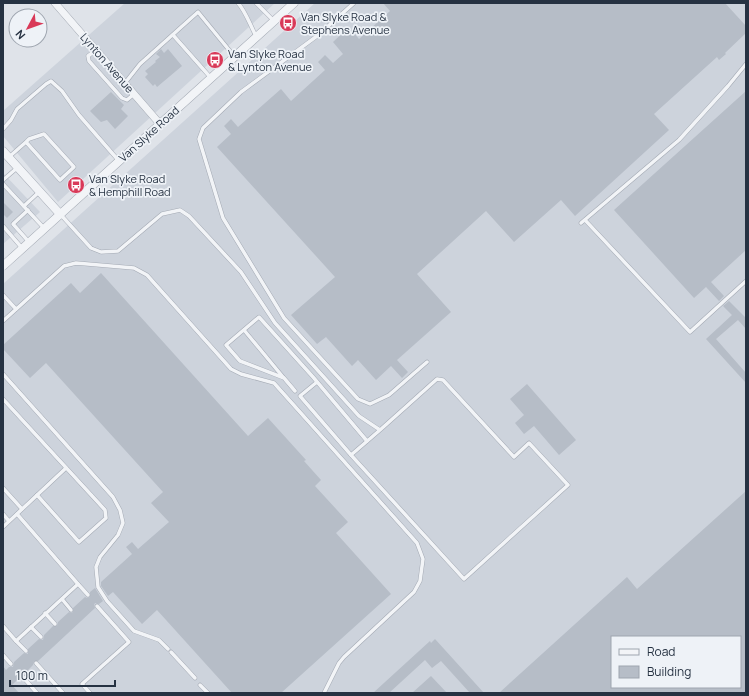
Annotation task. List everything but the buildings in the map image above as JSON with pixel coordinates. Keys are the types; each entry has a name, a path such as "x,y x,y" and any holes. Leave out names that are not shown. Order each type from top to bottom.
{"street":[{"name":"Lynton Avenue","path":"55,3 160,124"},
{"name":"Van Slyke Road","path":"3,266 294,3"},
{"path":"6,154 60,214"}],"lane":[{"path":"238,3 243,9 246,19 256,37"},
{"path":"256,3 274,21"},
{"path":"354,3 317,36 241,92 203,128 198,139 222,218 284,318 358,399 370,404 389,395 427,362"},
{"path":"125,84 140,64 198,12 234,57"},
{"path":"173,35 211,78"},
{"path":"96,50 88,56 89,61 122,98 127,100 134,94"},
{"path":"581,223 679,140 746,64"},
{"path":"3,129 11,120 17,109 51,81 62,92 79,115 119,161"},
{"path":"6,154 29,139 44,134 74,167 60,180 26,142"},
{"path":"3,180 18,167"},
{"path":"3,184 44,228"},
{"path":"24,206 40,191"},
{"path":"28,210 13,224 29,242"},
{"path":"60,214 91,248 101,252 118,251 162,214 180,210 188,216 241,272 275,323 359,416 380,430"},
{"path":"585,220 690,332 746,281"},
{"path":"3,226 22,248"},
{"path":"3,321 64,266 76,263 134,268 147,275 231,369 240,374 274,383 416,543 423,559 420,581 414,592 344,657 324,693"},
{"path":"3,295 16,309"},
{"path":"284,378 240,361 226,345 259,317 367,441"},
{"path":"244,330 295,390"},
{"path":"3,374 113,497 120,510 123,523 118,535 100,558 96,567 98,588 107,601 134,630 159,640 194,678"},
{"path":"317,382 300,396 351,455 464,579 568,485 529,443 514,457 443,380 438,379 351,455"},
{"path":"3,399 105,510 106,518 79,542 37,495"},
{"path":"3,527 66,468"},
{"path":"3,488 22,509"},
{"path":"3,514 9,521"},
{"path":"17,514 88,595"},
{"path":"16,641 78,584"},
{"path":"62,599 71,610"},
{"path":"90,693 82,684 130,642 98,606"},
{"path":"46,613 55,624"},
{"path":"3,626 26,651"},
{"path":"31,627 41,638"},
{"path":"3,655 11,664"},
{"path":"36,663 63,693"},
{"path":"22,676 37,693"},
{"path":"200,685 208,693"}],"shaded area":[{"path":"125,3 275,3 58,202 3,136 3,111"},
{"path":"315,3 746,3 746,693 3,693 3,284"},
{"path":"3,173 40,212 3,244"}],"place":[{"name":"Van Slyke Road & Stephens Avenue","path":"288,23"},
{"name":"Van Slyke Road & Lynton Avenue","path":"215,60"},
{"name":"Van Slyke Road & Hemphill Road","path":"76,185"}]}
